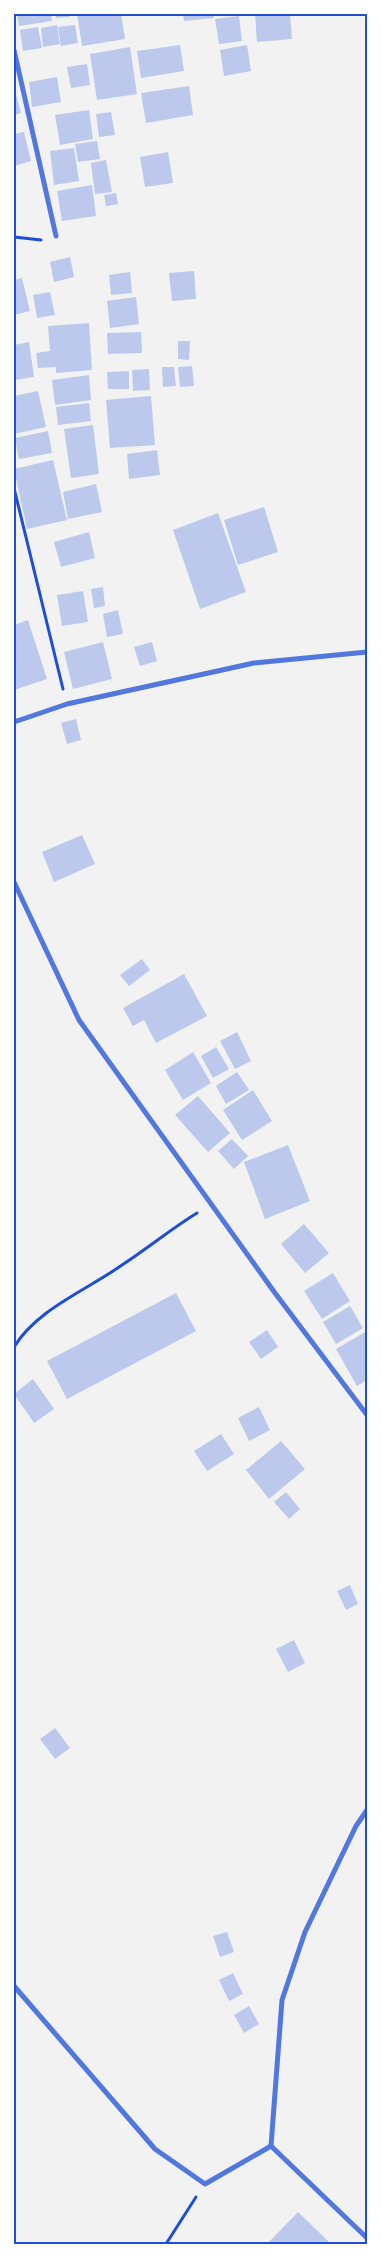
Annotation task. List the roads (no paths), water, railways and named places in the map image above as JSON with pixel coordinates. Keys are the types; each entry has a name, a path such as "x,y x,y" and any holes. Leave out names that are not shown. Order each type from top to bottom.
{"street":[{"path":"14,50 56,236"},
{"path":"14,722 67,704 254,662 367,652"},
{"path":"14,882 79,1020 275,1293 367,1415"},
{"path":"271,2146 282,2000 305,1932 356,1826 367,1810"},
{"path":"14,1986 155,2149 205,2184 271,2146"},
{"path":"271,2146 367,2238"}]}
